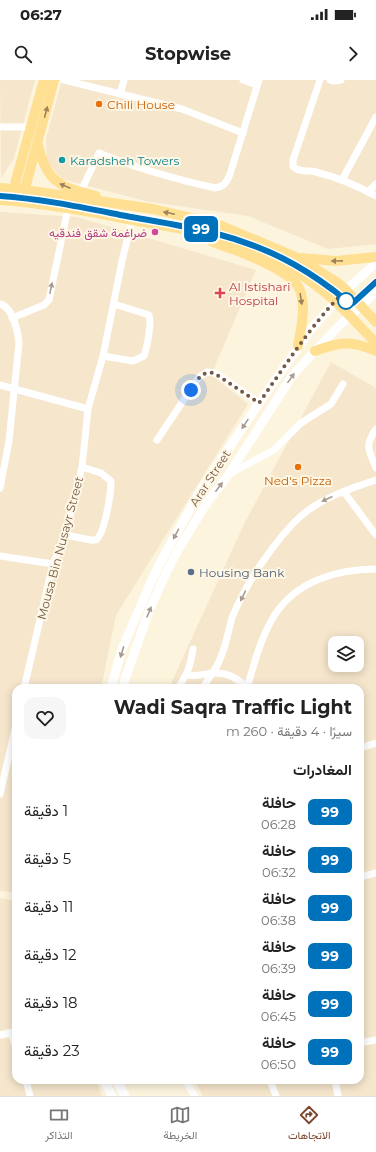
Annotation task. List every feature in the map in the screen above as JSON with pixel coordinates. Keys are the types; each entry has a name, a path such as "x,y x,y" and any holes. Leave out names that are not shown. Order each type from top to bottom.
{"main road":[{"path":"17,201 14,189 44,80"},
{"path":"17,201 24,190 54,80"},
{"path":"37,144 43,165 58,183 128,206"},
{"path":"0,188 24,190 153,209 217,224 298,258 338,283 376,322"},
{"path":"0,200 68,208 182,228 222,238 250,248 280,262 296,272 335,302 376,343"},
{"path":"203,234 220,245 234,249 260,261 295,282 299,288 302,303 302,316 298,346"},
{"path":"298,258 336,261 376,257"},
{"name":"Arar Street","path":"112,684 122,649 161,561 199,493 298,346 346,290 376,263"},
{"name":"Arar Street","path":"123,684 149,612 167,571 206,504 229,474 292,376 361,305 376,292"},
{"path":"315,351 341,342 361,345 376,352"},
{"path":"106,1084 112,1096"},
{"path":"118,1084 124,1096"}],"street":[{"path":"64,80 182,109 243,133"},
{"path":"120,94 124,80"},
{"path":"81,191 99,153 179,180 214,188 220,187 228,180 258,83 243,80"},
{"path":"320,80 295,155 293,166 298,170 313,171 342,180 376,196"},
{"path":"330,80 341,80"},
{"path":"342,180 376,117"},
{"path":"0,127 30,127"},
{"path":"368,192 376,184"},
{"path":"12,318 44,305 49,300 68,208"},
{"name":"Mousa Bin Nusayr Street","path":"25,684 53,564 65,535 82,467 88,409 103,356 132,220"},
{"path":"0,304 3,304 18,328 19,343 9,441 0,488"},
{"path":"103,356 132,361 144,356 146,351 150,322 149,314 114,304"},
{"path":"157,440 199,378 207,372 219,375 259,403"},
{"path":"229,474 274,450 301,423 331,404 342,384"},
{"path":"0,385 88,409"},
{"path":"376,429 368,443 368,449 376,468"},
{"path":"65,535 96,540 101,534 108,508 111,481 101,473 82,467"},
{"path":"206,684 221,659 232,617 244,593 272,550 286,532 302,515 321,502 376,480"},
{"path":"344,492 376,535"},
{"path":"0,556 53,564"},
{"path":"248,684 264,638 273,618 290,597 312,582 334,574 357,570 376,570"},
{"path":"181,684 190,667 193,649"},
{"path":"187,675 199,676 222,673 230,675 244,684"},
{"path":"0,794 12,742"},
{"path":"364,747 376,743"},
{"path":"364,876 376,873"},
{"path":"0,1035 12,1033"},
{"path":"364,1042 376,1040"},
{"path":"27,1084 30,1096"},
{"path":"188,1084 195,1096"},
{"path":"272,1084 276,1096"},
{"path":"336,1084 338,1096"}],"shaded area":[{"path":"0,80 35,80 14,158 1,178"},
{"path":"62,80 376,80 376,244 328,249 248,216 145,201 62,179 47,161 46,139"},
{"path":"0,212 77,217 256,270 211,375 248,404 116,615 102,684 12,684 12,892 0,891"},
{"path":"331,362 376,388 376,1096 203,1096 196,1084 364,1084 364,684 171,684 245,522"},
{"path":"0,898 12,900 12,1028 0,1031"},
{"path":"12,1037 12,1084 98,1084 102,1096 0,1096 0,1039"}],"bus line":[{"name":"99","path":"0,196 63,204 188,226 226,236 261,249 308,272 350,304 376,282"}],"place":[{"name":"Chili House","path":"99,104"},
{"name":"Karadsheh Towers","path":"62,160"},
{"name":"ضراغمة شقق فندقيه","path":"155,232"},
{"name":"Al Istishari Hospital","path":"220,293"},
{"name":"Ned's Pizza","path":"298,467"},
{"name":"Housing Bank","path":"191,572"}],"route":[{"path":"191,390 203,374 207,372 214,373 259,403 298,346 328,309 340,296 346,301"}]}
